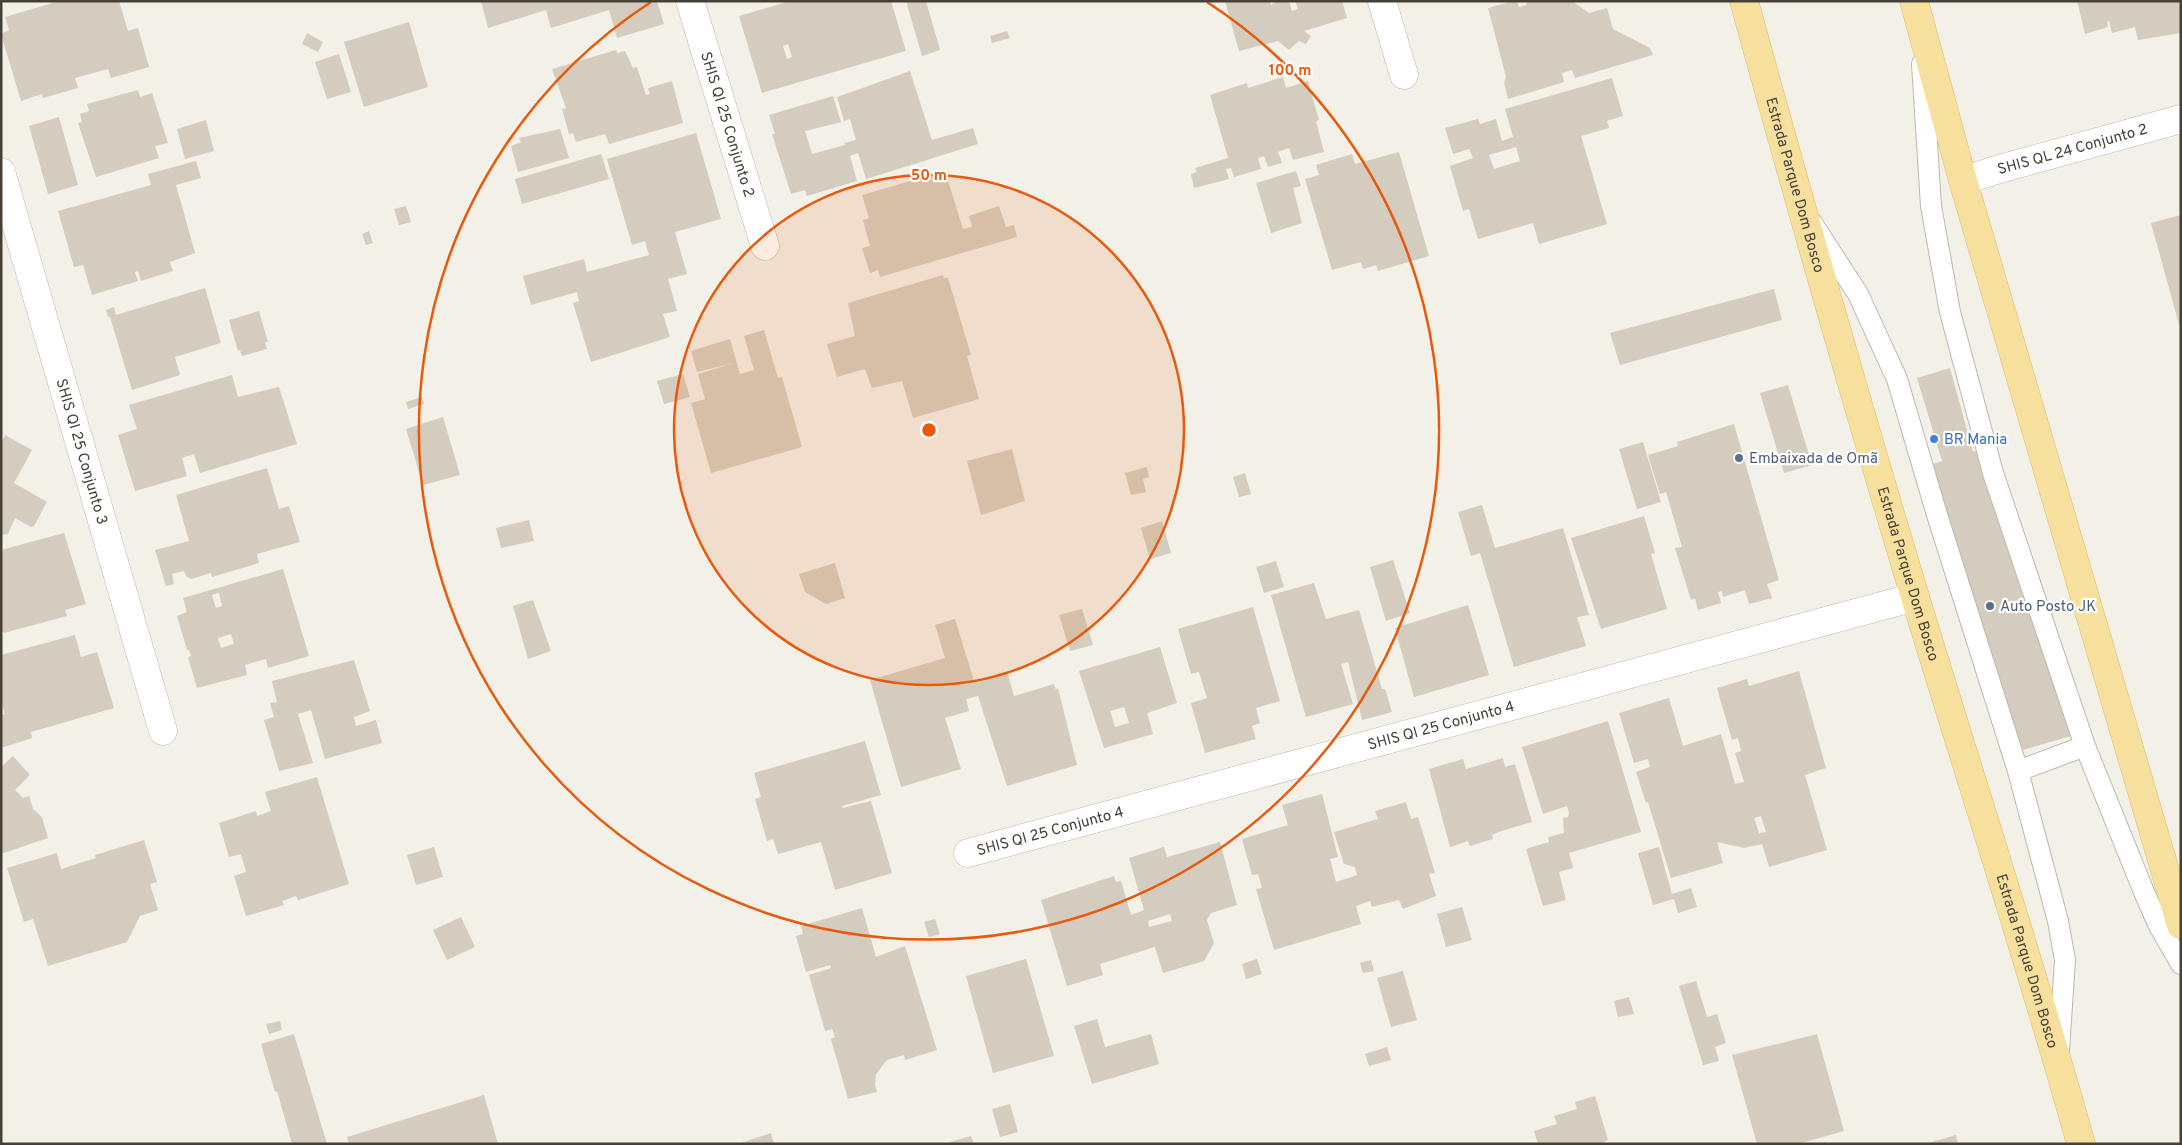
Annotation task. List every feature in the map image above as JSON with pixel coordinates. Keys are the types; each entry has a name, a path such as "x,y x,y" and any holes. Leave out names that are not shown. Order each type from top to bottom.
{"main road":[{"name":"Estrada Parque Dom Bosco","path":"1744,1 1800,205 1915,597 2058,1060 2081,1144"},
{"path":"1917,14 1963,181 2177,897 2181,925"}],"street":[{"name":"SHIS QI 25 Conjunto 2","path":"690,1 765,246"},
{"path":"1382,1 1404,75"},
{"name":"SHIS QL 24 Conjunto 2","path":"1963,181 1996,170 2181,119"},
{"name":"SHIS QI 25 Conjunto 3","path":"1,172 163,731"},
{"name":"SHIS QI 25 Conjunto 4","path":"968,853 1915,597"}],"lane":[{"path":"1917,14 1931,206 1950,312 1993,473 2085,746 2144,892 2159,926 2181,964"},
{"path":"1800,205 1858,294 1897,379 1938,518 2018,771 2058,921 2065,960 2058,1060"},
{"path":"2018,771 2085,746"}],"building":[{"path":"59,1 119,1 128,31 138,28 149,67 111,78 108,69 75,78 78,88 43,98 42,94 21,101 1,34 9,30 5,17"},
{"path":"481,1 657,1 664,24 617,38 609,10 551,28 546,10 488,28"},
{"path":"790,1 891,1 906,51 762,93 739,16","holes":["788,44 792,57 787,59 783,46"]},
{"path":"906,1 926,1 940,50 922,56"},
{"path":"1225,1 1270,1 1271,5 1278,1 1289,1 1292,11 1298,9 1295,1 1342,1 1347,18 1304,31 1311,36 1306,44 1299,41 1289,50 1278,41 1239,51"},
{"path":"1517,1 1519,7 1526,5 1528,1 1572,1 1589,13 1607,8 1613,29 1650,48 1653,55 1575,78 1572,70 1562,73 1564,82 1508,99 1504,83 1506,77 1488,8"},
{"path":"2077,1 2181,1 2181,33 2138,40 2135,27 2112,33 2109,21 2107,22 2108,27 2085,34"},
{"path":"409,22 428,87 364,107 344,42"},
{"path":"1007,31 1010,38 992,43 990,36"},
{"path":"307,33 323,42 318,52 302,44"},
{"path":"616,50 617,53 625,51 633,68 637,67 646,95 650,94 648,88 672,81 683,123 609,144 605,134 576,142 573,133 569,134 562,109 566,108 552,69"},
{"path":"339,54 351,92 327,99 315,62"},
{"path":"910,71 932,140 973,128 978,144 866,179 858,153 850,156 857,181 807,196 805,190 791,194 772,134 775,134 769,115 833,96 841,122 805,131 812,154 845,145 844,143 856,140 850,119 844,121 837,97"},
{"path":"1283,77 1286,88 1308,81 1319,120 1316,121 1324,152 1293,160 1289,148 1278,152 1282,163 1268,167 1264,156 1258,158 1261,169 1234,177 1231,168 1226,169 1229,179 1194,188 1191,174 1197,172 1195,168 1228,158 1210,95 1247,83 1248,88"},
{"path":"1612,78 1623,116 1607,121 1609,128 1581,136 1607,224 1539,244 1533,223 1478,239 1469,209 1463,211 1450,166 1473,158 1469,149 1453,154 1445,128 1478,119 1480,124 1496,119 1502,141 1513,137 1505,109","holes":["1516,147 1520,161 1494,169 1489,155"]},
{"path":"138,90 140,97 152,93 168,143 155,146 159,158 96,177 78,123 82,122 80,114 89,111 87,104"},
{"path":"59,117 78,185 48,194 29,126"},
{"path":"206,120 214,151 185,159 177,129"},
{"path":"560,129 569,158 518,172 511,146 521,142 519,138"},
{"path":"696,133 721,219 675,232 687,274 668,279 677,311 663,314 670,337 591,362 573,303 579,301 577,292 531,305 523,276 584,259 587,272 649,255 645,241 632,245 607,159"},
{"path":"1399,152 1429,256 1378,271 1376,265 1363,269 1361,262 1332,270 1305,179 1319,175 1316,165 1352,154 1355,164"},
{"path":"601,154 609,179 522,204 515,179"},
{"path":"196,161 201,178 176,185 195,253 170,262 173,271 141,281 138,271 135,272 138,281 92,295 83,265 74,267 58,211 151,185 148,174"},
{"path":"945,171 963,229 972,227 969,216 999,206 1006,227 1014,225 1017,237 880,277 878,270 870,273 862,248 870,246 863,220 869,218 862,195"},
{"path":"1296,171 1301,186 1293,188 1302,223 1271,233 1256,183"},
{"path":"406,206 411,222 399,225 394,209"},
{"path":"2181,215 2181,328 2180,328 2151,223"},
{"path":"369,231 373,243 366,245 362,234"},
{"path":"943,275 944,278 948,278 971,355 967,356 979,399 913,418 902,381 872,388 865,369 837,377 827,344 855,336 848,303"},
{"path":"205,288 221,343 175,357 180,375 132,390 110,317 108,317 106,310 114,307 116,315"},
{"path":"1774,289 1782,320 1620,365 1610,333"},
{"path":"259,311 268,342 265,342 267,349 242,356 240,350 238,351 229,320"},
{"path":"764,330 778,378 782,377 802,447 711,473 691,403 705,399 698,374 734,363 697,372 691,351 730,339 740,374 754,370 744,336"},
{"path":"1950,368 1973,452 1989,447 2078,734 2016,752 1928,466 1942,461 1917,378"},
{"path":"683,374 690,397 664,404 657,381"},
{"path":"232,375 238,397 279,387 297,444 200,473 194,454 182,458 187,476 135,491 118,435 137,429 129,405"},
{"path":"1788,385 1812,465 1784,473 1760,393"},
{"path":"422,397 424,404 408,409 406,402"},
{"path":"443,417 460,475 423,485 406,429"},
{"path":"1734,424 1779,580 1767,584 1772,598 1749,604 1745,590 1723,597 1722,591 1718,592 1721,603 1698,610 1695,598 1691,600 1675,548 1682,547 1666,492 1660,494 1648,455 1678,446 1677,442"},
{"path":"5,435 32,450 14,483 47,502 34,526 31,527 15,518 8,534 1,535 1,443"},
{"path":"1643,442 1661,502 1637,509 1619,449"},
{"path":"1012,449 1025,501 981,515 967,461"},
{"path":"1147,467 1149,477 1143,479 1146,492 1131,495 1125,473"},
{"path":"267,468 279,509 289,506 300,542 257,554 259,563 212,577 211,573 191,579 186,576 184,571 172,574 174,584 166,586 155,550 189,541 176,495"},
{"path":"1245,473 1251,494 1239,497 1233,477"},
{"path":"1482,505 1495,548 1563,528 1589,615 1577,617 1586,646 1514,667 1480,553 1471,556 1458,512"},
{"path":"1644,516 1655,553 1651,554 1667,609 1601,629 1571,538"},
{"path":"529,520 534,541 501,548 496,528"},
{"path":"1162,521 1171,553 1150,559 1141,528"},
{"path":"64,533 86,604 65,610 67,616 4,633 1,629 1,550"},
{"path":"1393,560 1410,613 1386,621 1370,567"},
{"path":"1276,561 1284,587 1264,593 1256,567"},
{"path":"835,563 845,598 826,604 805,592 799,574"},
{"path":"283,569 309,656 268,668 266,659 245,665 247,675 197,688 188,657 191,656 189,650 187,650 177,616 187,612 183,598","holes":["219,593 222,606 216,608 212,595","231,634 234,644 221,648 218,638"]},
{"path":"1314,583 1326,619 1359,610 1382,689 1385,689 1392,712 1362,720 1348,662 1341,664 1353,704 1306,717 1271,595"},
{"path":"533,600 551,651 528,659 513,606"},
{"path":"1468,605 1489,675 1414,697 1395,628"},
{"path":"1253,607 1280,701 1256,708 1260,723 1252,726 1256,739 1205,753 1191,703 1207,698 1199,672 1191,674 1178,629"},
{"path":"1082,609 1093,645 1070,651 1059,615"},
{"path":"955,619 974,681 1007,671 1014,696 1054,684 1056,690 1058,688 1077,765 1007,786 978,696 966,699 969,711 945,718 961,769 901,787 870,680 945,658 935,625"},
{"path":"75,635 81,657 97,652 114,708 31,732 32,738 1,748 1,715 5,714 1,701 1,655"},
{"path":"1160,647 1177,703 1147,713 1153,734 1104,748 1079,671","holes":["1124,707 1129,723 1115,727 1110,711"]},
{"path":"354,660 370,711 354,717 356,726 376,720 382,743 325,759 311,710 298,714 313,763 279,771 264,720 274,717 270,703 277,702 272,681"},
{"path":"1799,671 1826,768 1805,775 1827,850 1769,867 1762,844 1744,848 1717,842 1723,863 1671,878 1648,802 1646,803 1636,772 1650,767 1648,759 1634,763 1619,713 1669,698 1683,746 1721,734 1735,784 1744,782 1735,753 1741,751 1738,738 1732,740 1717,688 1747,679 1749,686","holes":["1761,816 1766,832 1759,833 1754,818"]},
{"path":"1608,721 1641,832 1569,853 1573,868 1559,872 1566,900 1543,906 1526,849 1549,842 1548,837 1564,833 1563,818 1568,817 1569,813 1567,806 1543,814 1522,747"},
{"path":"865,741 881,795 842,806 843,808 871,801 892,873 835,890 821,842 778,854 773,839 767,841 755,799 761,797 754,773"},
{"path":"13,756 30,775 15,790 23,798 29,796 33,809 42,817 48,838 1,854 1,767"},
{"path":"1503,758 1505,767 1515,764 1532,822 1501,831 1492,835 1493,839 1470,846 1468,841 1450,847 1429,769 1463,759 1466,769"},
{"path":"317,777 349,884 298,900 296,896 282,901 284,905 246,916 234,876 246,872 241,854 229,857 219,823 256,811 257,816 271,811 265,792"},
{"path":"1322,794 1338,857 1330,859 1336,882 1357,875 1355,867 1344,864 1334,832 1378,819 1375,811 1406,802 1411,819 1418,817 1435,873 1429,874 1436,896 1403,909 1399,900 1372,907 1370,901 1356,906 1361,924 1274,950 1256,889 1262,888 1258,874 1252,875 1242,839 1288,825 1282,805"},
{"path":"144,840 157,882 150,884 158,910 140,916 127,942 48,966 33,919 24,922 7,868 57,853 61,869 96,858 95,855"},
{"path":"1220,842 1237,905 1211,913 1207,920 1214,943 1204,961 1163,973 1155,947 1100,964 1103,975 1067,986 1041,900 1114,876 1116,882 1121,881 1131,915 1144,910 1129,858 1164,847 1167,857","holes":["1170,914 1172,921 1149,927 1148,921"]},
{"path":"434,847 443,877 416,885 407,855"},
{"path":"1659,847 1672,894 1691,888 1697,907 1678,913 1674,899 1653,905 1638,853"},
{"path":"1462,907 1472,940 1446,947 1437,914"},
{"path":"862,908 876,957 905,946 937,1050 905,1060 904,1055 887,1060 876,1074 875,1085 877,1092 848,1099 831,1039 835,1037 832,1029 825,1031 809,975 831,968 830,965 806,972 796,936 803,934 801,926"},
{"path":"461,917 475,947 447,960 433,930"},
{"path":"935,919 940,934 929,937 924,922"},
{"path":"1026,959 1054,1056 993,1073 966,976"},
{"path":"1257,959 1262,974 1246,979 1242,964"},
{"path":"1371,960 1374,971 1363,973 1360,963"},
{"path":"1403,971 1417,1020 1391,1027 1377,978"},
{"path":"1696,981 1707,1017 1717,1014 1726,1043 1715,1047 1719,1061 1703,1065 1679,986"},
{"path":"1629,997 1634,1014 1618,1017 1614,1001"},
{"path":"1097,1019 1105,1047 1151,1034 1159,1064 1092,1084 1074,1026"},
{"path":"280,1021 282,1030 269,1034 266,1024"},
{"path":"294,1034 327,1144 292,1144 277,1091 275,1092 261,1044"},
{"path":"1817,1034 1844,1131 1798,1144 1757,1144 1732,1055"},
{"path":"1387,1047 1391,1060 1369,1066 1365,1054"},
{"path":"484,1095 498,1144 349,1144 347,1137"},
{"path":"1595,1096 1608,1140 1599,1144 1538,1144 1534,1131 1557,1124 1554,1116 1577,1109 1575,1102"},
{"path":"1010,1104 1018,1132 1000,1137 992,1109"},
{"path":"771,1133 774,1144 741,1144 741,1143"},
{"path":"1956,1135 1958,1144 1928,1144 1928,1143"},
{"path":"971,1136 974,1144 947,1143"}],"place":[{"name":"BR Mania","path":"1934,439"},
{"name":"Embaixada de Omã","path":"1739,458"},
{"name":"Auto Posto JK","path":"1990,606"}]}
